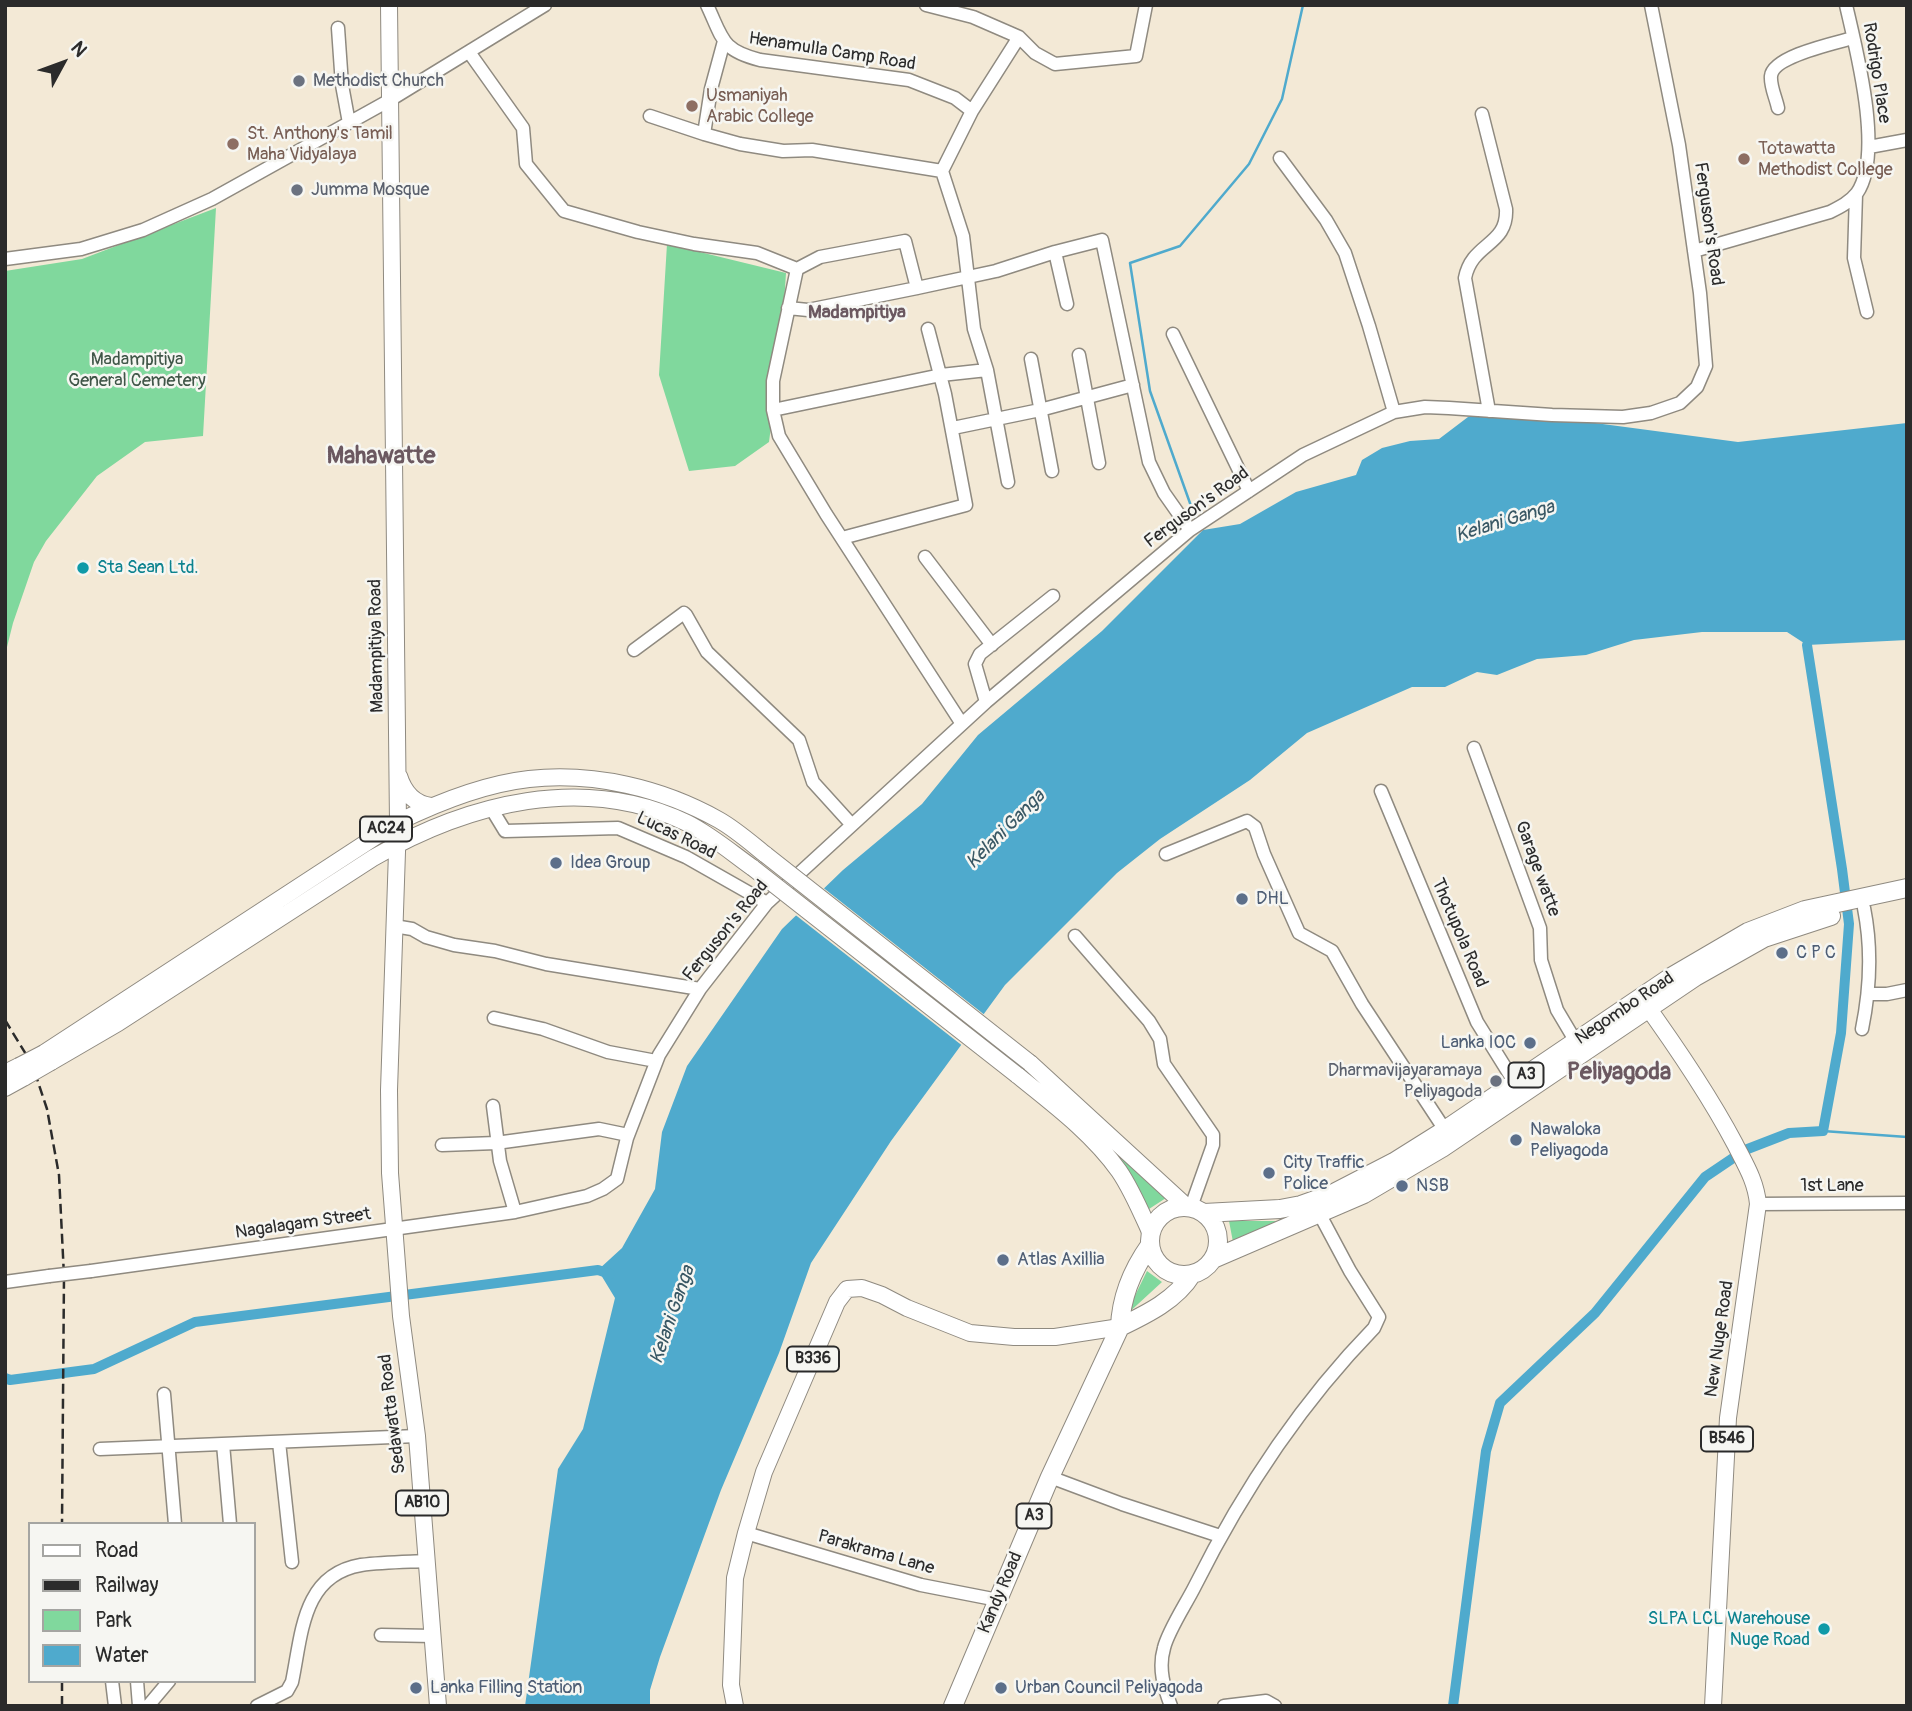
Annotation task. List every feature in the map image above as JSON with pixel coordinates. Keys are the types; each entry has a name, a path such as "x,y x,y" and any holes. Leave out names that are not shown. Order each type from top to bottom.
{"highway":[{"name":"Negombo Road","path":"1861,905 1907,888"},
{"name":"Negombo Road","path":"1213,1259 1364,1195 1442,1148 1645,1003 1691,965 1748,932 1805,910 1907,900"},
{"name":"Negombo Road","path":"1194,1209 1266,1211 1315,1200 1383,1168 1576,1042 1645,1003"},
{"path":"1172,1209 1194,1209 1214,1225 1218,1244 1213,1259 1204,1269 1192,1274 1175,1274 1157,1261 1150,1240 1157,1220 1164,1213 1172,1209"},
{"name":"Kandy Road","path":"953,1706 1050,1477 1120,1327 1121,1307 1150,1240"},
{"path":"1120,1327 1158,1308 1183,1288 1192,1274"}],"main road":[{"name":"Madampitiya Road","path":"389,5 398,770 389,1090 399,1293"},
{"path":"398,770 411,797 423,805 431,806"},
{"name":"AC24","path":"47,1057 398,822 458,796 528,779 587,778 658,792 720,821 1030,1063 1194,1209"},
{"name":"AC24","path":"5,1088 17,1072 118,1023 397,844 442,823 491,808 530,800 585,796 651,808 712,838 1017,1075 1084,1131 1110,1160 1128,1186 1150,1240"},
{"path":"373,858 390,861 397,871"},
{"name":"New Nuge Road","path":"1645,1003 1729,1132 1757,1188 1758,1204 1728,1418 1713,1706"},
{"name":"B336","path":"736,1706 731,1685 735,1577 746,1533 764,1472 837,1302 847,1289 862,1288 882,1295 970,1333 1055,1337 1120,1327"},
{"name":"Sedawatta Road","path":"399,1293 417,1436 438,1706"}],"street":[{"path":"5,258 81,249 143,230 212,199 390,100 545,5"},
{"name":"Henamulla Camp Road","path":"707,5 724,41 738,54 760,60 909,80 955,98 972,111"},
{"path":"926,5 973,17 1019,37 1035,53 1055,64 1136,56 1146,5"},
{"name":"Ferguson's Road","path":"603,1189 617,1178 628,1135 656,1061 699,989 767,903 986,702 1190,530 1303,455 1394,412 1425,407 1623,417 1651,413 1680,403 1697,387 1706,366 1700,293 1679,145 1651,5"},
{"name":"Rodrigo Place","path":"1846,5 1866,105 1869,147 1861,185 1856,194"},
{"path":"338,27 342,85 349,123"},
{"path":"1008,482 987,370 974,329 963,236 942,172 972,111 1019,37"},
{"path":"1778,108 1771,73 1778,65 1798,55 1853,38"},
{"path":"704,134 711,89 724,41"},
{"path":"470,52 523,128 526,164 564,211 638,232 757,253 797,269 820,257 905,241 917,288"},
{"path":"1482,114 1507,220 1502,231 1476,253 1468,265 1465,278 1489,411"},
{"path":"650,116 740,144 783,151 812,150 942,172"},
{"path":"1869,147 1907,141"},
{"path":"1280,158 1326,220 1345,253 1394,412"},
{"path":"1694,251 1830,212 1856,194"},
{"path":"1856,194 1854,258 1867,312"},
{"path":"788,308 808,310 996,271 1055,251 1102,240 1153,475 1190,530"},
{"path":"1055,251 1067,303"},
{"path":"797,269 773,381 774,410 779,436 962,724"},
{"path":"842,538 967,505 941,374 928,329"},
{"path":"1173,334 1249,491"},
{"path":"1079,355 1099,463"},
{"path":"1031,359 1052,471"},
{"path":"774,410 941,374 987,370"},
{"path":"953,429 1133,386"},
{"path":"925,557 992,645"},
{"path":"986,702 975,664 980,654 1054,596"},
{"path":"634,650 684,613 707,652 799,740 813,782 852,825"},
{"name":"Garage watte","path":"1474,748 1540,928 1541,960 1557,1010 1576,1042"},
{"name":"Thotupola Road","path":"1381,791 1477,1023 1515,1083"},
{"name":"Lucas Road","path":"491,808 505,831 618,828 686,858 767,903"},
{"path":"1166,854 1247,821 1255,827 1268,865 1299,933 1332,951 1362,1004 1445,1130"},
{"path":"1861,905 1868,925 1869,995 1863,1029"},
{"path":"394,926 412,929 426,937 454,945 495,951 546,964 699,989"},
{"path":"1075,936 1149,1021 1160,1039 1164,1064 1213,1135 1213,1145 1194,1209"},
{"path":"1869,995 1887,995 1907,990"},
{"path":"494,1018 542,1029 608,1052 656,1061"},
{"path":"493,1106 496,1143 515,1212"},
{"path":"442,1145 496,1143 599,1129 628,1135"},
{"name":"Nagalagam Street","path":"5,1282 515,1212 587,1196 603,1189"},
{"name":"1st Lane","path":"1758,1204 1907,1203"},
{"path":"1171,1706 1162,1676 1164,1648 1220,1536 1273,1451 1308,1402 1374,1328 1380,1317 1350,1271 1319,1213"},
{"path":"163,1394 175,1522"},
{"path":"100,1449 417,1436"},
{"path":"279,1442 292,1562"},
{"path":"222,1444 230,1522"},
{"path":"1050,1477 1220,1536"},
{"name":"Parakrama Lane","path":"746,1533 921,1585 998,1600"},
{"path":"257,1706 287,1691 292,1682 306,1612 315,1591 334,1575 359,1565 427,1561"},
{"path":"381,1635 433,1636"},
{"path":"112,1683 115,1706"},
{"path":"137,1683 139,1706"},
{"path":"148,1706 167,1683"},
{"path":"1224,1706 1266,1702 1275,1706"}],"green space":[{"name":"Madampitiya General Cemetery","path":"216,208 203,436 145,442 97,476 46,541 34,562 5,655 5,271 82,259"},
{"path":"667,244 786,273 781,349 769,442 735,466 689,471 659,375"},
{"path":"1110,1146 1166,1198 1149,1209 1132,1176"},
{"path":"1229,1221 1281,1221 1233,1242"},
{"path":"1147,1271 1162,1282 1125,1316"}],"water":[{"name":"Kelani Ganga","path":"1468,417 1550,417 1738,442 1907,423 1907,640 1807,645 1787,632 1702,632 1634,640 1586,655 1537,659 1497,675 1477,672 1445,687 1412,687 1307,733 1250,780 1160,839 1117,873 1005,985 891,1141 811,1263 779,1353 721,1490 660,1657 650,1690 650,1706 525,1706 558,1469 583,1429 615,1298 598,1270 622,1248 655,1189 662,1132 687,1066 782,929 843,870 922,804 978,735 1102,631 1203,530 1240,524 1296,492 1356,475 1362,460 1382,448 1410,441 1439,439"}],"pier":[{"path":"821,886 986,1016 964,1047 793,913"}],"waterway":[{"path":"1196,520 1150,391 1130,263 1180,246 1249,164 1282,99 1303,5"},
{"path":"1453,1706 1486,1451 1500,1403 1595,1313 1705,1177 1745,1150 1789,1133 1823,1131 1841,1033 1849,924 1807,645"},
{"path":"1823,1131 1907,1137"},
{"path":"5,1378 10,1380 94,1369 195,1322 598,1270 610,1274"}],"railway":[{"path":"5,1020 32,1064 47,1109 59,1175 64,1276 62,1522"},
{"path":"62,1683 62,1706"}],"place":[{"name":"Methodist Church","path":"299,81"},
{"name":"Usmaniyah Arabic College","path":"692,106"},
{"name":"St. Anthony's Tamil Maha Vidyalaya","path":"233,144"},
{"name":"Totawatta Methodist College","path":"1744,159"},
{"name":"Jumma Mosque","path":"297,190"},
{"name":"Sta Sean Ltd.","path":"83,568"},
{"name":"Idea Group","path":"556,863"},
{"name":"DHL","path":"1242,899"},
{"name":"C P C","path":"1782,953"},
{"name":"Lanka IOC","path":"1530,1043"},
{"name":"Dharmavijayaramaya Peliyagoda","path":"1496,1081"},
{"name":"Nawaloka Peliyagoda","path":"1516,1140"},
{"name":"City Traffic Police","path":"1269,1173"},
{"name":"NSB","path":"1402,1186"},
{"name":"Atlas Axillia","path":"1003,1260"},
{"name":"SLPA LCL Warehouse Nuge Road","path":"1824,1629"},
{"name":"Lanka Filling Station","path":"416,1688"},
{"name":"Urban Council Peliyagoda","path":"1001,1688"}],"district":[{"name":"Madampitiya","path":"857,313"},
{"name":"Mahawatte","path":"381,457"},
{"name":"Peliyagoda","path":"1619,1073"}]}
